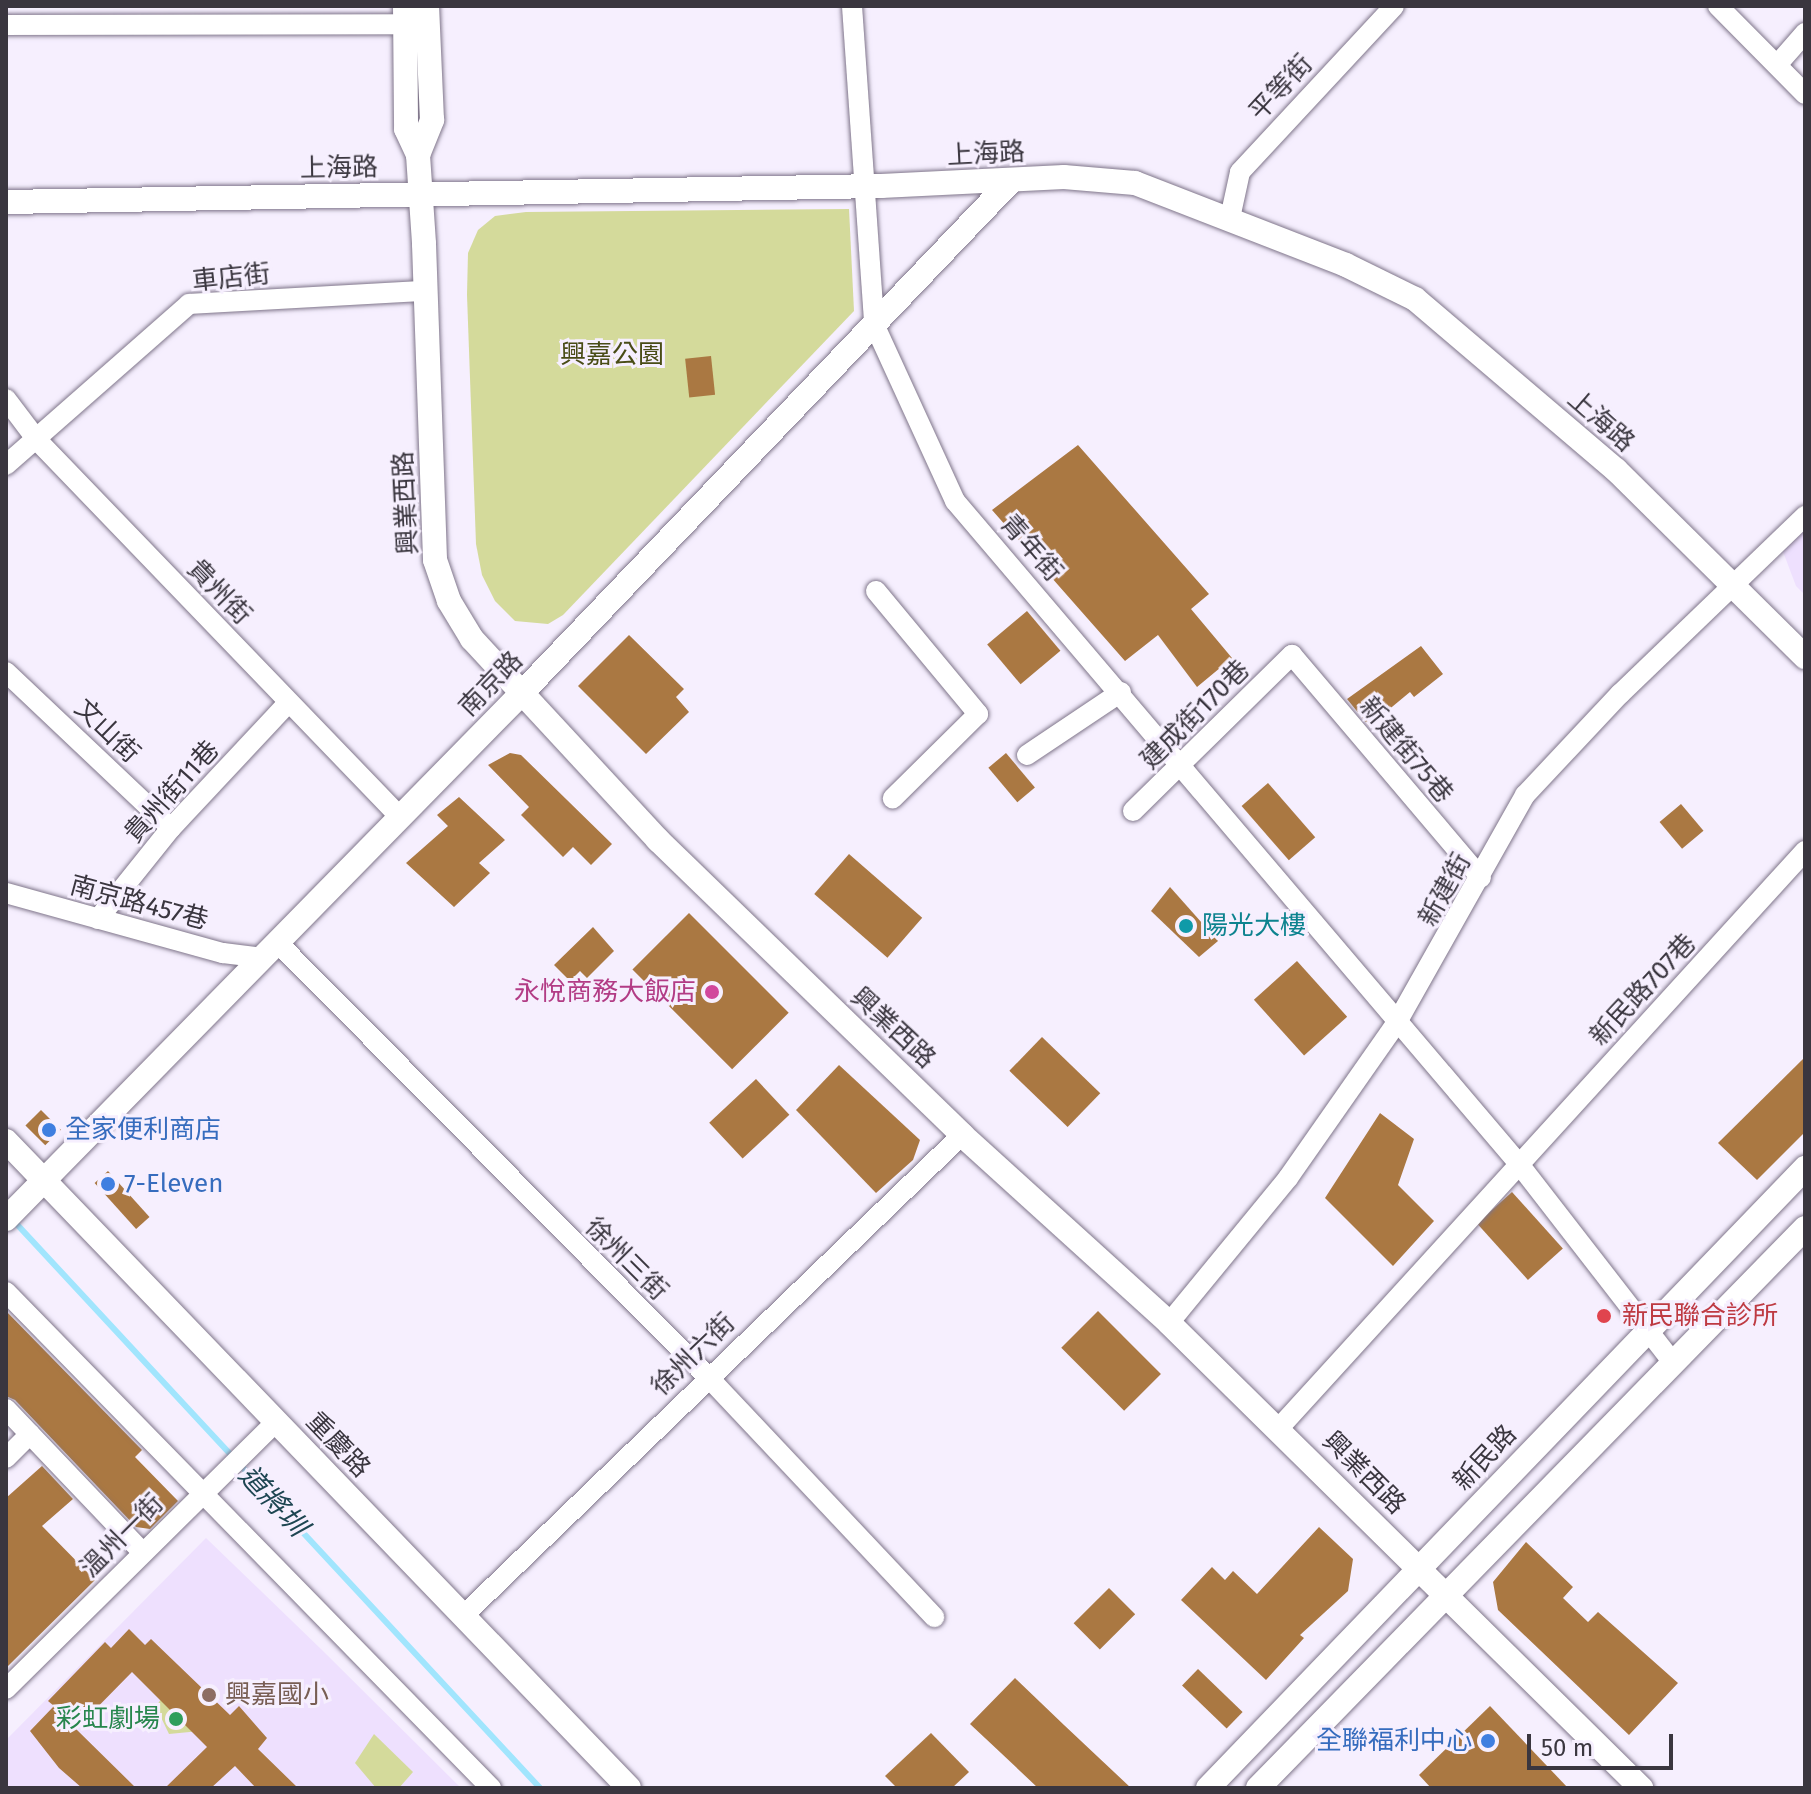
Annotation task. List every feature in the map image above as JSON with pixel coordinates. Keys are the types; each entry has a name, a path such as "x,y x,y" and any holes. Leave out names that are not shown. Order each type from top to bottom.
{"street":[{"name":"興業西路","path":"418,155 432,120 427,6"},
{"name":"青年街","path":"852,6 862,187 874,324 955,501 1183,765 1396,1024"},
{"name":"平等街","path":"1230,218 1240,172 1394,6"},
{"path":"1718,6 1805,94"},
{"name":"興業西路","path":"405,15 406,129 418,155 421,195 435,560 449,601 472,639 519,696 658,840 962,1135 1169,1323 1279,1428 1641,1788"},
{"path":"6,25 405,15"},
{"path":"1777,65 1805,33"},
{"name":"上海路","path":"6,202 862,187 1064,177 1135,183 1230,218 1415,299 1616,470 1730,587 1805,657"},
{"name":"南京路","path":"6,1219 519,696 1010,182"},
{"name":"車店街","path":"6,465 189,304 425,291"},
{"name":"貴州街","path":"6,399 37,440 400,817"},
{"name":"新建街","path":"1169,1323 1288,1178 1396,1024 1481,878 1525,795 1730,587 1805,516"},
{"path":"876,591 978,714 893,798"},
{"name":"新建街75巷","path":"1292,655 1481,878"},
{"name":"建成街170巷","path":"1133,811 1292,655"},
{"name":"文山街","path":"6,672 171,828"},
{"path":"1027,755 1121,692"},
{"name":"貴州街11巷","path":"98,919 171,828 288,703"},
{"name":"新民路707巷","path":"1279,1428 1805,851"},
{"name":"南京路457巷","path":"6,893 98,919 269,950"},
{"name":"徐州三街","path":"269,950 708,1377 934,1617"},
{"path":"1396,1024 1519,1164 1674,1364"},
{"name":"徐州六街","path":"463,1616 962,1135"},
{"name":"重慶路","path":"6,1141 629,1788"},
{"name":"新民路","path":"1208,1788 1646,1329 1805,1168"},
{"path":"1258,1788 1805,1228"},
{"path":"6,1292 491,1788"},
{"path":"6,1409 142,1552"},
{"name":"溫州一街","path":"6,1689 277,1421"},
{"path":"6,1458 30,1434"}],"shaded area":[{"path":"1805,528 1805,595 1796,586 1782,549"},
{"name":"興嘉國小","path":"206,1538 461,1788 6,1788 6,1740"}],"green space":[{"name":"興嘉公園","path":"849,209 854,311 563,615 548,624 515,621 495,601 482,575 476,544 467,295 468,253 478,230 495,216 526,212"},
{"name":"彩虹劇場","path":"165,1692 200,1731 169,1734 156,1707"},
{"path":"374,1734 413,1772 399,1788 376,1788 355,1763"}],"building":[{"path":"711,356 715,395 689,398 685,359"},
{"path":"1078,445 1209,594 1191,609 1232,658 1197,687 1158,635 1125,661 992,510"},
{"path":"1027,611 1060,651 1021,684 987,644"},
{"path":"629,635 684,689 676,697 689,712 646,754 578,686"},
{"path":"1421,646 1443,674 1414,697 1410,692 1369,726 1347,699"},
{"path":"510,753 521,755 612,844 591,865 573,847 563,857 521,815 529,807 488,765"},
{"path":"1006,753 1035,787 1017,802 988,768"},
{"path":"1268,783 1315,837 1289,860 1242,806"},
{"path":"459,797 505,840 479,863 490,873 454,907 406,863 448,826 437,815"},
{"path":"1681,804 1703,831 1682,849 1660,822"},
{"path":"849,854 922,918 887,958 814,894"},
{"name":"陽光大樓","path":"1170,887 1218,941 1199,957 1151,911"},
{"name":"永悅商務大飯店","path":"689,913 789,1013 732,1069 632,970"},
{"path":"593,927 614,951 587,978 580,971 570,981 554,965"},
{"path":"1297,961 1347,1017 1304,1056 1254,1000"},
{"path":"1042,1037 1100,1093 1068,1127 1009,1071"},
{"path":"1805,1057 1805,1132 1757,1180 1718,1143"},
{"path":"839,1065 920,1140 913,1160 876,1193 796,1110"},
{"path":"756,1079 789,1115 743,1158 709,1123"},
{"path":"41,1110 61,1130 45,1145 25,1126"},
{"path":"1380,1113 1414,1139 1398,1185 1434,1221 1393,1266 1325,1198"},
{"path":"108,1171 149,1217 136,1229 95,1183"},
{"path":"1512,1192 1563,1248 1528,1280 1477,1223"},
{"path":"6,1311 142,1450 135,1457 178,1501 150,1529 136,1527 15,1400 6,1396"},
{"path":"1098,1311 1161,1374 1124,1411 1061,1348"},
{"path":"42,1466 73,1499 42,1526 95,1580 6,1668 6,1498"},
{"path":"1319,1527 1353,1559 1348,1591 1300,1635 1304,1638 1266,1680 1181,1600 1212,1567 1225,1580 1233,1571 1257,1594"},
{"path":"1526,1542 1573,1587 1563,1598 1588,1622 1598,1612 1678,1683 1629,1735 1498,1610 1493,1582"},
{"path":"1109,1588 1135,1614 1100,1650 1074,1623"},
{"path":"129,1629 145,1645 151,1639 230,1715 239,1706 267,1738 258,1749 298,1788 256,1788 235,1766 211,1788 165,1788 207,1747 132,1672 76,1729 136,1788 82,1788 59,1768 30,1731 54,1706 48,1701 105,1642 111,1648"},
{"path":"1198,1669 1243,1712 1227,1729 1182,1686"},
{"path":"1015,1678 1131,1788 1038,1788 970,1724"},
{"name":"全聯福利中心","path":"1490,1706 1568,1788 1431,1788 1419,1775"},
{"path":"931,1733 969,1772 952,1788 897,1788 885,1776"}],"waterway":[{"name":"道將圳","path":"12,1219 540,1788"}],"place":[{"name":"陽光大樓","path":"1186,926"},
{"name":"永悅商務大飯店","path":"712,992"},
{"name":"全家便利商店","path":"49,1130"},
{"name":"7-Eleven","path":"108,1184"},
{"name":"新民聯合診所","path":"1604,1316"},
{"name":"興嘉國小","path":"209,1695"},
{"name":"彩虹劇場","path":"176,1719"},
{"name":"全聯福利中心","path":"1488,1741"}]}
